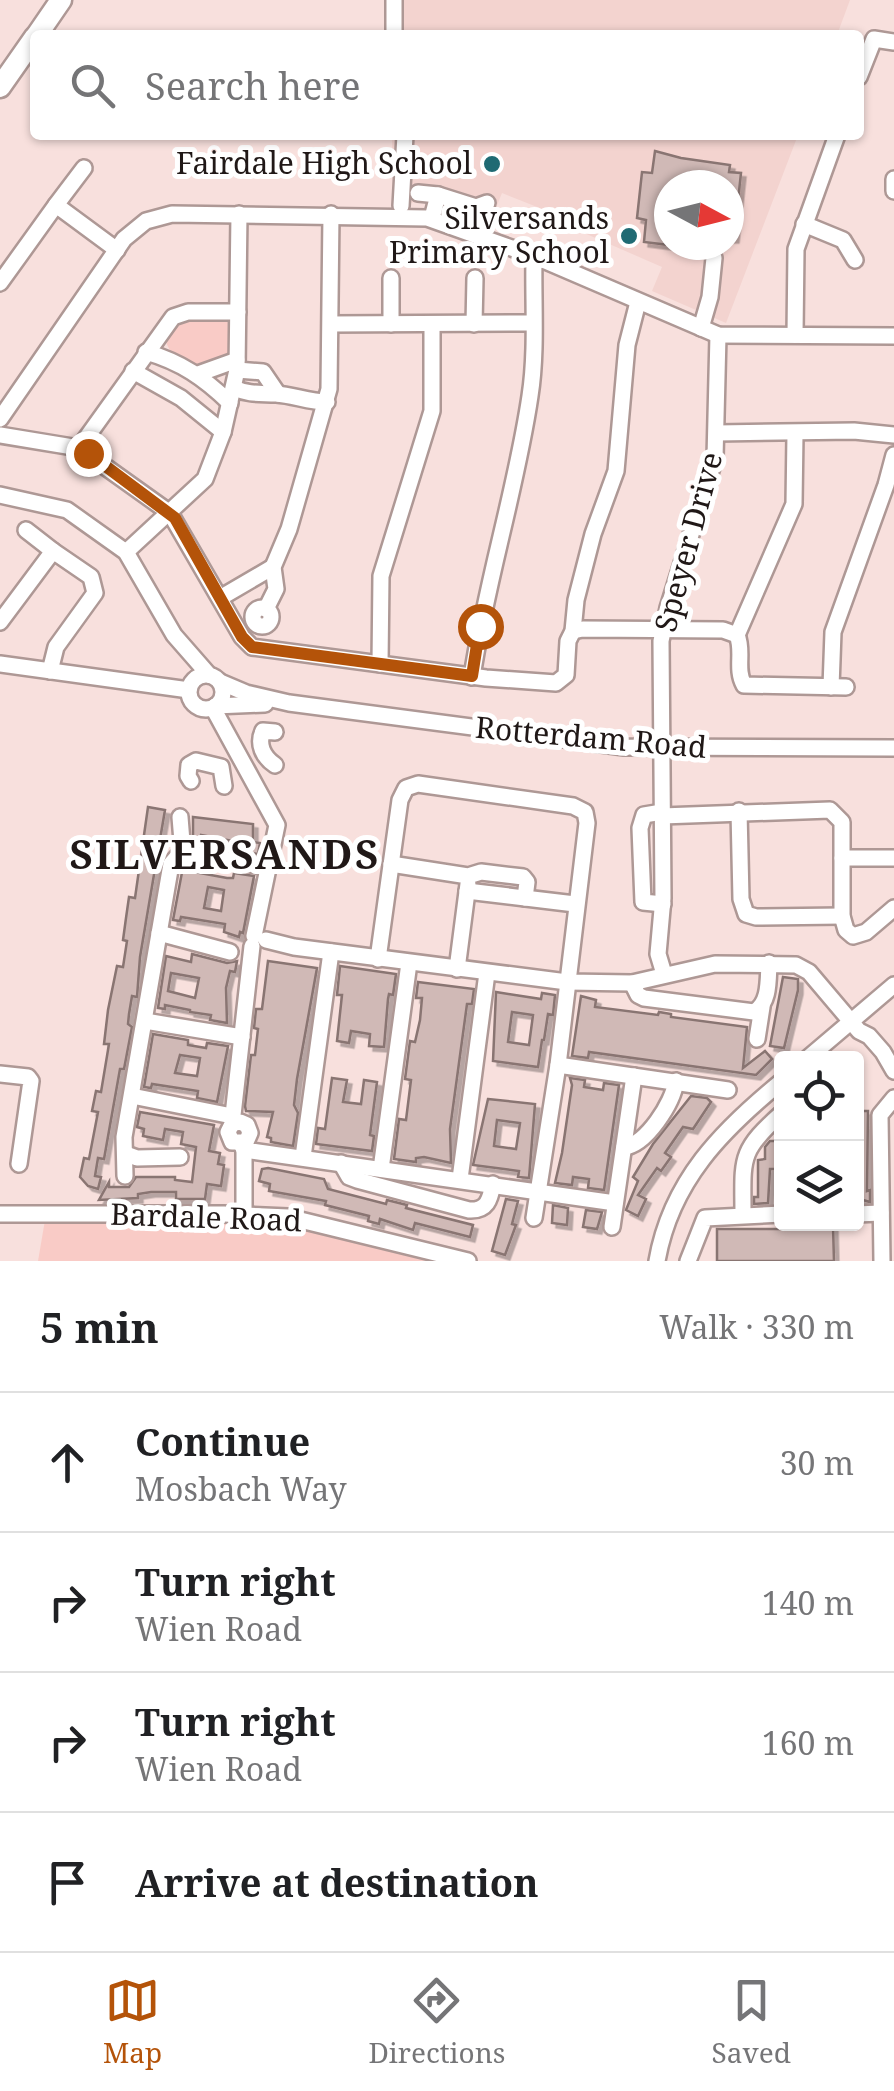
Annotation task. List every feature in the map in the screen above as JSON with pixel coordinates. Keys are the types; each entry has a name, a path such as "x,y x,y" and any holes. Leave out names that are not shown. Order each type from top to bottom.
{"main road":[{"path":"40,30 61,0"},
{"path":"0,87 30,44"}],"street":[{"path":"394,0 394,30"},
{"path":"864,63 875,32 894,42"},
{"path":"401,206 405,140"},
{"path":"794,335 796,249 835,140"},
{"path":"0,283 84,168"},
{"path":"894,179 894,191"},
{"path":"418,193 459,226 718,335 894,336"},
{"path":"381,215 391,207 476,207 487,203"},
{"path":"56,205 117,250"},
{"path":"0,419 117,250 131,232 155,217 381,215 435,208"},
{"path":"126,552 206,479 223,432 237,365 239,214"},
{"path":"266,609 275,594 274,567 327,402 331,214"},
{"path":"804,224 843,240 856,260"},
{"path":"472,676 532,386 534,256"},
{"path":"701,328 714,260"},
{"path":"391,278 391,324"},
{"path":"474,278 474,324"},
{"path":"0,435 79,448 170,513 242,637 252,647 472,676 560,682 566,675 574,605 593,534 616,471 626,344 638,302"},
{"path":"79,448 172,317 184,312 238,312"},
{"path":"331,324 533,324"},
{"path":"380,664 381,576 432,411 432,324"},
{"path":"160,332 169,359"},
{"name":"Speyer Drive","path":"664,974 658,959 662,904 662,628 714,466 718,335"},
{"path":"146,352 169,359 232,396 278,394 327,402"},
{"path":"198,374 237,365 263,372 278,394"},
{"path":"133,371 181,398 223,432"},
{"path":"716,434 854,431 894,435"},
{"path":"795,434 794,504 737,635 739,673 744,685 838,687 834,632 894,455"},
{"path":"0,495 67,510 126,552 174,635 214,678 223,695 214,707"},
{"path":"26,530 89,574 95,590 54,652 50,671"},
{"path":"0,622 53,550"},
{"path":"220,598 274,567"},
{"path":"573,631 662,628 728,630 737,635"},
{"path":"174,635 196,706 214,707"},
{"path":"0,664 190,687"},
{"path":"190,687 198,676 214,678"},
{"name":"Rotterdam Road","path":"214,678 246,692 289,703 508,734 661,750 894,748"},
{"name":"Rotterdam Road","path":"214,707 289,703"},
{"path":"214,707 276,821 232,1120"},
{"path":"274,732 263,731 260,742 264,754 275,765"},
{"path":"191,781 189,765 196,761 221,767 224,786"},
{"path":"378,959 401,794 411,786 573,806 585,812 587,823 558,1065 534,1218"},
{"path":"662,904 640,900 641,821 649,813 662,809 830,810 842,822 842,916 846,930 856,936 866,932 894,908"},
{"path":"739,811 741,899 746,914 756,918 842,916"},
{"path":"125,1176 123,1144 170,867 183,854 180,817"},
{"path":"183,854 269,867"},
{"path":"842,858 894,858"},
{"path":"391,864 525,898 576,904"},
{"path":"457,969 468,884"},
{"path":"160,933 230,952"},
{"path":"259,943 567,982 632,983 715,964 796,965 806,970 892,1069"},
{"path":"303,1157 331,952"},
{"path":"382,1168 409,963"},
{"path":"757,1039 769,963"},
{"path":"460,1179 487,973"},
{"path":"632,983 644,998 744,1012 762,1007"},
{"path":"818,1051 855,1026 894,985"},
{"path":"145,1021 242,1037"},
{"path":"558,1065 728,1090"},
{"path":"0,1074 28,1077 31,1081 22,1164 0,1161"},
{"path":"612,1227 634,1076"},
{"path":"624,1148 637,1145 646,1135 672,1097 676,1082"},
{"path":"657,1261 673,1206 700,1159 733,1121 774,1087"},
{"path":"132,1096 242,1122 248,1128 249,1138 243,1147 244,1214"},
{"path":"882,1261 880,1115 894,1098"},
{"path":"743,1214 743,1164 748,1148 774,1121"},
{"path":"243,1147 616,1203"},
{"path":"126,1154 137,1158 180,1158"},
{"path":"341,1163 346,1174 356,1180 468,1210 480,1210 486,1205 493,1184"},
{"name":"Bardale Road","path":"0,1214 244,1214 298,1219 468,1261"},
{"path":"688,1261 700,1222 705,1218 774,1214"},
{"path":"864,1214 881,1214"}],"shaded area":[{"path":"392,0 850,0 839,30 392,30"},
{"path":"392,140 796,140 726,323 652,291 662,267 568,226 570,220 502,193 489,225 432,203 393,202"},
{"path":"230,315 235,346 227,359 199,369 169,349 165,337 175,319"},
{"path":"45,1220 256,1220 312,1228 446,1261 38,1261"}],"building":[{"path":"655,151 730,165 729,170 654,170 654,243 644,242 646,220 637,218 642,172 652,173"},
{"path":"148,807 165,810 137,997 132,996 129,1014 128,1024 132,1027 124,1069 120,1069 104,1159 98,1158 98,1189 88,1186 80,1177 84,1158 89,1159 98,1112 92,1111 96,1091 101,1092 109,1044 104,1044 108,1010 117,966 123,967 129,897 135,898"},
{"path":"193,817 253,824 253,842 260,843 258,854 238,851 238,842 201,835 200,840 193,839"},
{"path":"183,867 227,878 233,878 234,873 254,876 239,937 224,932 225,924 181,917 180,921 173,920","holes":["208,887 224,890 221,911 204,908"]},
{"path":"192,954 227,963 237,961 226,988 227,1023 190,1010 165,1005 165,1009 158,1008 166,956 191,962","holes":["171,973 199,978 195,998 168,991"]},
{"path":"268,961 317,968 297,1079 294,1105 298,1113 293,1146 271,1142 267,1137 273,1112 246,1111 245,1106 258,1029 254,1028 256,1009 262,1009"},
{"path":"340,966 396,974 393,995 389,994 388,999 384,1047 369,1046 370,1034 351,1031 349,1043 337,1041 342,995 337,995"},
{"path":"783,977 798,979 784,1048 770,1046"},
{"path":"418,982 474,989 472,1004 467,1004 450,1129 451,1163 424,1157 416,1158 416,1162 394,1159 399,1119 406,1120 411,1080 405,1079 410,1041 415,1042 420,1020 422,998 416,998"},
{"path":"496,992 541,999 542,993 555,995 538,1067 493,1061","holes":["512,1012 533,1015 529,1045 508,1042"]},
{"path":"581,996 596,1000 595,1007 658,1015 659,1012 747,1027 743,1068 765,1051 772,1059 756,1075 589,1052 588,1058 572,1056"},
{"path":"153,1034 188,1040 188,1045 206,1048 207,1043 228,1046 217,1102 197,1098 198,1091 152,1084 151,1088 144,1087","holes":["180,1055 200,1058 197,1076 175,1073"]},
{"path":"332,1078 347,1080 343,1102 361,1104 364,1080 377,1082 370,1135 374,1136 372,1151 316,1144 318,1128 325,1129"},
{"path":"570,1078 585,1080 584,1087 603,1090 604,1083 619,1085 604,1190 588,1188 589,1179 573,1177 572,1185 555,1183"},
{"path":"691,1096 711,1102 693,1129 683,1127 665,1153 671,1157 661,1171 657,1168 638,1195 646,1199 638,1216 626,1210 638,1181 633,1177"},
{"path":"488,1099 535,1104 529,1178 518,1177 519,1171 473,1165","holes":["497,1120 520,1123 516,1149 494,1146"]},
{"path":"864,1111 868,1111 870,1202 864,1200"},
{"path":"140,1112 214,1125 209,1151 220,1153 218,1164 224,1165 221,1186 207,1184 205,1199 176,1199 176,1192 151,1192 138,1194 138,1198 99,1200 109,1182 109,1187 129,1187 136,1177 175,1177 192,1182 196,1147 181,1144 183,1132 165,1129 163,1140 143,1136 144,1129 137,1127"},
{"path":"774,1141 768,1203 754,1204 754,1197 758,1197 758,1160 765,1159 765,1147"},
{"path":"262,1169 324,1179 328,1189 386,1204 387,1200 473,1225 470,1237 415,1223 413,1230 380,1219 379,1224 368,1221 369,1216 325,1205 326,1201 269,1191 270,1184 259,1181"},
{"path":"506,1199 518,1201 512,1224 516,1225 505,1255 492,1251"},
{"path":"553,1205 568,1208 567,1225 552,1223"},
{"path":"586,1210 602,1212 597,1229 583,1227"},
{"path":"717,1229 833,1231 834,1261 717,1261"}],"place":[{"name":"Fairdale High School","path":"492,164"},
{"name":"Silversands Primary School","path":"629,236"}],"district":[{"name":"SILVERSANDS","path":"225,855"}],"route":[{"path":"88,453 175,518 242,637 252,647 472,676 480,626"}]}
